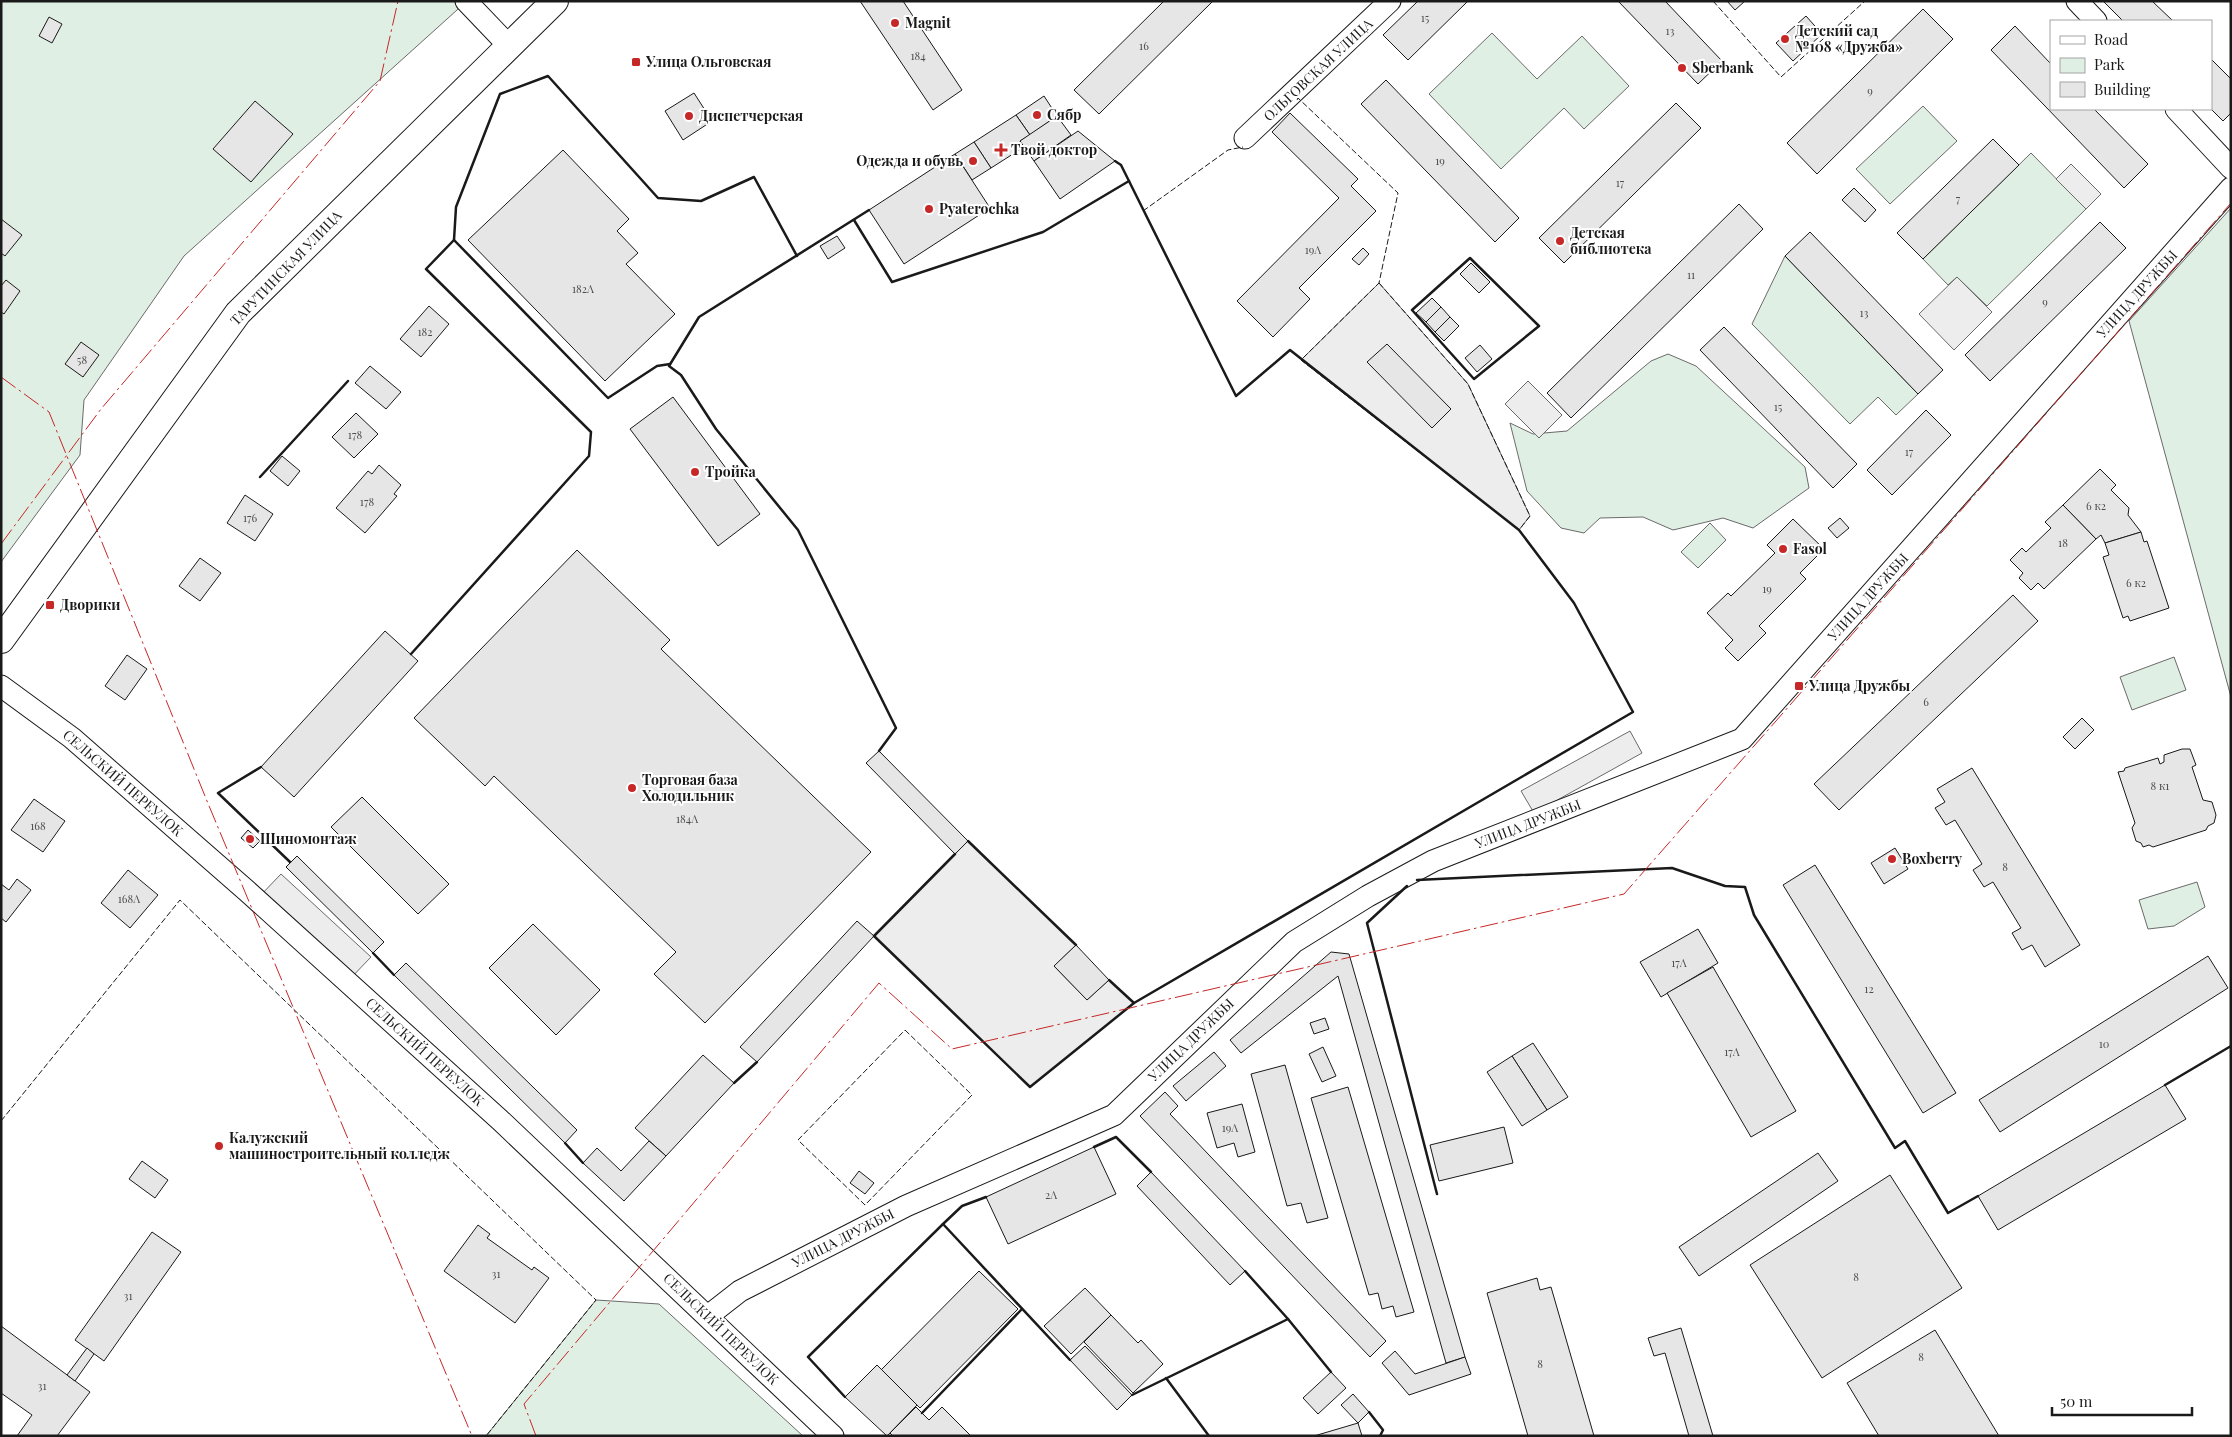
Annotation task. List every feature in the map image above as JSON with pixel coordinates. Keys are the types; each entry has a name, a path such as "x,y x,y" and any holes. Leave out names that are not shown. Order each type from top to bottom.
{"main road":[{"name":"ТАРУТИНСКАЯ УЛИЦА","path":"1,640 238,314 555,1"}],"street":[{"path":"466,1 509,46"},
{"name":"ОЛЬГОВСКАЯ УЛИЦА","path":"1245,138 1390,1"},
{"path":"2077,1 2095,20"},
{"path":"2177,110 2231,168"},
{"name":"УЛИЦА ДРУЖБЫ","path":"708,1316 740,1291 906,1206 1114,1115 1294,942 1368,896 1433,861 1742,739 2231,188"},
{"name":"СЕЛЬСКИЙ ПЕРЕУЛОК","path":"1,686 72,738 247,891 500,1120 833,1436"}],"green space":[{"path":"1,1 467,1 184,256 84,400 80,455 1,562"},
{"path":"1492,33 1537,79 1582,36 1629,86 1584,129 1564,108 1501,169 1429,94"},
{"path":"1923,106 1957,141 1890,204 1856,169"},
{"path":"2031,153 2086,209 1987,306 1957,277 1948,285 1923,259"},
{"path":"2231,208 2231,697 2129,321"},
{"path":"1785,256 1918,394 1896,415 1878,397 1850,424 1752,324"},
{"path":"1668,354 1696,366 1805,467 1809,488 1753,528 1723,518 1673,530 1643,517 1600,518 1584,533 1561,528 1527,491 1510,423 1533,434 1567,431 1651,361"},
{"path":"1710,523 1726,540 1698,568 1681,552"},
{"path":"2174,657 2186,690 2132,710 2120,677"},
{"path":"2197,882 2205,907 2174,926 2148,929 2139,900"},
{"path":"596,1300 659,1304 803,1436 486,1436"}],"shaded area":[{"path":"2071,164 2101,194 2086,209 2056,179"},
{"path":"1957,277 1992,312 1954,350 1919,314"},
{"path":"1379,283 1468,384 1530,516 1519,530 1301,360"},
{"path":"1528,381 1562,415 1539,438 1505,404"},
{"path":"1630,731 1642,753 1534,813 1521,791"},
{"path":"968,841 1076,945 1054,966 1087,1000 1109,980 1134,1003 1030,1087 874,936"},
{"path":"281,874 371,957 347,982 257,899"}],"building":[{"path":"860,1 903,1 962,90 933,110"},
{"path":"1164,1 1213,1 1099,114 1074,90"},
{"path":"1418,1 1468,1 1408,60 1383,35"},
{"path":"1618,1 1665,1 1722,61 1698,84"},
{"path":"1727,1 1745,1 1735,10"},
{"path":"2103,1 2152,1 2172,20 2122,20"},
{"path":"1923,9 1953,39 1817,174 1787,143"},
{"path":"1806,16 1822,34 1793,61 1776,43"},
{"path":"49,17 62,24 52,43 39,36"},
{"path":"2015,26 2050,63 2050,110 2095,110 2148,164 2124,188 1991,50"},
{"path":"2212,60 2231,79 2231,113 2223,121 2212,110"},
{"path":"1386,80 1519,218 1495,242 1361,104"},
{"name":"Диспетчерская","path":"694,93 712,121 683,140 665,111"},
{"name":"Сябр","path":"1044,96 1057,116 1030,135 1016,115"},
{"path":"255,101 293,134 251,182 213,149"},
{"path":"1676,103 1701,128 1564,263 1539,238"},
{"path":"1290,113 1358,179 1351,186 1376,211 1299,288 1310,299 1273,337 1237,301 1339,198 1272,132"},
{"path":"1016,115 1030,135 1020,141 1024,147 991,168 974,142"},
{"path":"1057,116 1071,135 1034,161 1020,141"},
{"path":"1078,131 1115,161 1060,199 1034,161"},
{"path":"1993,139 2019,165 1923,259 1897,233"},
{"name":"Одежда и обувь","path":"974,142 991,168 972,180 955,154"},
{"path":"563,150 629,219 617,231 638,253 626,264 675,314 605,381 468,240"},
{"name":"Pyaterochka","path":"955,154 990,208 904,264 869,210"},
{"path":"1854,188 1876,210 1865,222 1842,200"},
{"path":"1739,204 1763,229 1571,418 1547,393"},
{"path":"1,219 22,235 5,256 1,253"},
{"path":"2100,222 2126,248 1990,381 1965,355"},
{"path":"1810,232 1943,370 1918,394 1785,256"},
{"path":"837,236 845,248 828,259 820,246"},
{"path":"1363,248 1369,254 1359,265 1352,259"},
{"path":"1471,263 1490,282 1479,293 1460,274"},
{"path":"6,280 20,291 4,314 1,312 1,286"},
{"path":"1432,298 1441,307 1426,322 1416,313"},
{"path":"429,306 449,324 421,357 400,339"},
{"path":"1441,307 1450,317 1435,332 1426,322"},
{"path":"1450,317 1459,326 1444,341 1435,332"},
{"path":"1724,327 1857,464 1833,488 1700,350"},
{"path":"81,342 99,355 83,377 65,364"},
{"path":"1387,344 1451,409 1432,428 1367,362"},
{"path":"1480,345 1492,359 1477,372 1465,358"},
{"path":"370,366 401,392 386,409 355,383"},
{"name":"Тройка","path":"673,397 760,514 718,546 630,429"},
{"path":"1926,410 1951,435 1892,495 1867,470"},
{"path":"356,413 378,434 354,458 332,437"},
{"path":"282,456 300,471 288,486 270,471"},
{"path":"379,465 401,485 394,494 397,496 365,533 336,508 368,471 372,474"},
{"path":"2100,469 2116,485 2111,490 2129,508 2128,515 2141,532 2105,543 2101,535 2096,539 2063,505"},
{"path":"245,495 273,514 255,541 227,523"},
{"path":"2063,505 2096,539 2044,589 2038,583 2031,590 2019,578 2023,573 2010,560 2022,548 2026,552 2051,528 2045,522"},
{"path":"1840,518 1849,528 1837,538 1828,528"},
{"path":"1793,519 1824,549 1800,573 1806,579 1759,626 1766,633 1738,661 1725,648 1733,640 1707,613 1728,593 1731,596 1775,553 1767,545"},
{"path":"2141,532 2144,542 2147,541 2169,608 2130,621 2128,616 2123,618 2103,557 2109,555 2105,543"},
{"path":"577,550 670,640 661,649 871,852 705,1023 654,974 676,952 494,776 485,786 414,718"},
{"path":"200,558 221,573 200,601 179,586"},
{"path":"2013,595 2038,621 1839,810 1814,784"},
{"path":"385,631 418,661 294,797 261,767"},
{"path":"127,655 147,669 125,700 105,686"},
{"path":"2082,718 2094,730 2075,749 2063,737"},
{"path":"2182,749 2190,749 2196,765 2192,767 2203,800 2212,802 2216,815 2214,823 2208,826 2206,830 2153,847 2149,845 2143,847 2141,843 2136,841 2132,828 2135,823 2118,772 2158,758 2160,764 2164,762 2164,755"},
{"path":"879,751 968,841 955,854 866,763"},
{"path":"1972,768 2080,945 2045,967 2032,945 2022,950 2012,933 2021,928 1993,882 1984,887 1973,870 1982,864 1955,820 1946,825 1935,808 1945,802 1937,789"},
{"path":"362,797 449,884 418,914 331,827"},
{"path":"34,799 65,821 43,852 11,830"},
{"name":"Шиномонтаж","path":"248,830 260,841 253,848 241,838"},
{"path":"1895,848 1908,869 1884,884 1871,863"},
{"path":"297,856 384,942 373,953 286,867"},
{"path":"1815,865 1956,1093 1923,1113 1783,885"},
{"path":"128,870 158,895 130,928 101,903"},
{"path":"17,879 31,890 6,922 1,918 1,884 9,890"},
{"path":"857,921 874,936 757,1062 740,1047"},
{"path":"533,924 600,990 556,1035 489,968"},
{"path":"1698,929 1718,963 1661,997 1640,962"},
{"path":"1076,945 1109,980 1087,1000 1054,966"},
{"path":"1331,952 1349,954 1465,1357 1446,1363 1338,976 1241,1053 1230,1040"},
{"path":"2208,956 2228,988 2000,1132 1979,1100"},
{"path":"406,963 577,1130 565,1143 394,975"},
{"path":"1713,967 1796,1111 1751,1137 1667,993"},
{"path":"1325,1018 1329,1029 1314,1034 1310,1023"},
{"path":"1533,1043 1568,1097 1547,1110 1512,1056"},
{"path":"1323,1047 1336,1076 1322,1082 1309,1054"},
{"path":"1214,1052 1226,1066 1186,1101 1173,1086"},
{"path":"703,1055 734,1083 666,1156 635,1128"},
{"path":"1512,1056 1547,1110 1522,1126 1487,1072"},
{"path":"1285,1065 1328,1218 1307,1223 1301,1203 1287,1206 1251,1074"},
{"path":"2165,1085 2186,1119 1998,1230 1978,1196"},
{"path":"1348,1087 1414,1312 1396,1317 1393,1306 1382,1309 1378,1293 1369,1295 1311,1098"},
{"path":"1165,1092 1178,1106 1170,1114 1386,1341 1370,1357 1140,1116"},
{"path":"1242,1104 1255,1152 1238,1157 1234,1143 1217,1148 1207,1113"},
{"path":"1504,1127 1513,1163 1439,1181 1430,1145"},
{"path":"649,1141 666,1156 624,1201 583,1163 597,1148 621,1171"},
{"path":"1094,1147 1116,1194 1008,1244 986,1197"},
{"path":"1818,1153 1838,1181 1699,1276 1679,1247"},
{"path":"142,1161 168,1180 155,1198 129,1179"},
{"path":"859,1171 874,1183 865,1194 850,1183"},
{"path":"1151,1172 1245,1271 1230,1285 1137,1186"},
{"path":"1890,1175 1962,1288 1822,1378 1750,1265"},
{"path":"478,1225 490,1234 487,1238 532,1270 534,1267 549,1278 515,1323 444,1271"},
{"path":"152,1232 181,1252 104,1361 75,1340"},
{"path":"979,1271 1018,1309 920,1408 881,1370"},
{"path":"1537,1278 1540,1290 1551,1287 1594,1436 1528,1436 1487,1293"},
{"path":"1085,1288 1111,1315 1071,1354 1044,1326"},
{"path":"1111,1315 1138,1343 1141,1340 1163,1364 1133,1393 1084,1342"},
{"path":"1,1326 90,1392 57,1436 17,1436 32,1415 1,1393"},
{"path":"1681,1328 1713,1436 1689,1436 1665,1353 1654,1356 1648,1338"},
{"path":"1935,1330 1999,1436 1879,1436 1847,1383"},
{"path":"1085,1346 1132,1395 1117,1410 1070,1360"},
{"path":"87,1348 94,1354 75,1381 67,1375"},
{"path":"1395,1351 1415,1374 1465,1357 1471,1374 1409,1395 1382,1363"},
{"path":"877,1365 917,1405 887,1436 845,1397"},
{"path":"1331,1372 1346,1388 1318,1414 1303,1398"},
{"path":"1353,1394 1369,1412 1358,1423 1341,1405"},
{"path":"916,1407 929,1420 942,1407 971,1436 893,1436 890,1433"},
{"path":"1358,1423 1362,1436 1314,1436"}],"fence":[{"path":"1713,1 1781,77 1865,1"},
{"path":"1297,100 1298,98 1398,193 1379,283"},
{"path":"1143,211 1228,150 1243,147"},
{"path":"1379,283 1468,384 1530,516 1519,530 1301,360 1379,283"},
{"path":"1,1121 180,900 596,1300 486,1436"},
{"path":"905,1030 972,1095 865,1205 798,1140 905,1030"}],"wall":[{"path":"411,654 589,456 591,432 426,269 454,240 456,207 500,94 548,76 658,198 701,201 754,177 797,256"},
{"path":"1109,980 1134,1003 1633,712 1574,603 1519,530 1290,350 1236,396 1121,165 1115,161"},
{"path":"854,220 892,282 1043,232 1129,181"},
{"path":"869,210 699,317 669,366 681,375 716,429 798,530 896,728 879,751"},
{"path":"454,240 608,398 657,366 670,364"},
{"path":"1470,258 1539,326 1474,379 1412,310 1470,258"},
{"path":"260,477 348,381"},
{"path":"261,767 218,793 290,862"},
{"path":"968,841 1076,945"},
{"path":"955,854 874,936 1030,1087 1134,1003"},
{"path":"1417,880 1672,868 1725,886 1745,887 1754,915 1895,1148 1905,1141 1948,1213 1978,1196"},
{"path":"1407,886 1367,923 1437,1194"},
{"path":"373,953 394,975"},
{"path":"2165,1085 2231,1046"},
{"path":"734,1083 757,1062"},
{"path":"1094,1147 1116,1137 1151,1172"},
{"path":"565,1143 583,1163"},
{"path":"986,1197 962,1206 943,1224 1070,1360"},
{"path":"845,1397 808,1357 943,1224"},
{"path":"1132,1395 1288,1319 1245,1271"},
{"path":"922,1413 1022,1309"},
{"path":"1288,1319 1331,1372"},
{"path":"1166,1378 1209,1436"},
{"path":"1369,1412 1383,1430 1380,1436"}],"power":[{"path":"1,544 101,409 380,81 398,1"},
{"path":"536,1436 524,1404 879,983 952,1049 1624,894 2231,203"},
{"path":"1,377 49,412 207,801 472,1436"}],"place":[{"name":"Magnit","path":"895,23"},
{"name":"Детский сад №108 «Дружба»","path":"1785,39"},
{"name":"Улица Ольговская","path":"636,62"},
{"name":"Sberbank","path":"1682,68"},
{"name":"Сябр","path":"1037,115"},
{"name":"Диспетчерская","path":"689,116"},
{"name":"Твой доктор","path":"1001,150"},
{"name":"Одежда и обувь","path":"973,161"},
{"name":"Pyaterochka","path":"929,209"},
{"name":"Детская библиотека","path":"1560,241"},
{"name":"Тройка","path":"695,472"},
{"name":"Fasol","path":"1783,549"},
{"name":"Дворики","path":"50,605"},
{"name":"Улица Дружбы","path":"1799,686"},
{"name":"Торговая база Холодильник","path":"632,788"},
{"name":"Шиномонтаж","path":"250,839"},
{"name":"Boxberry","path":"1892,859"},
{"name":"Калужский машиностроительный колледж","path":"219,1146"}]}
